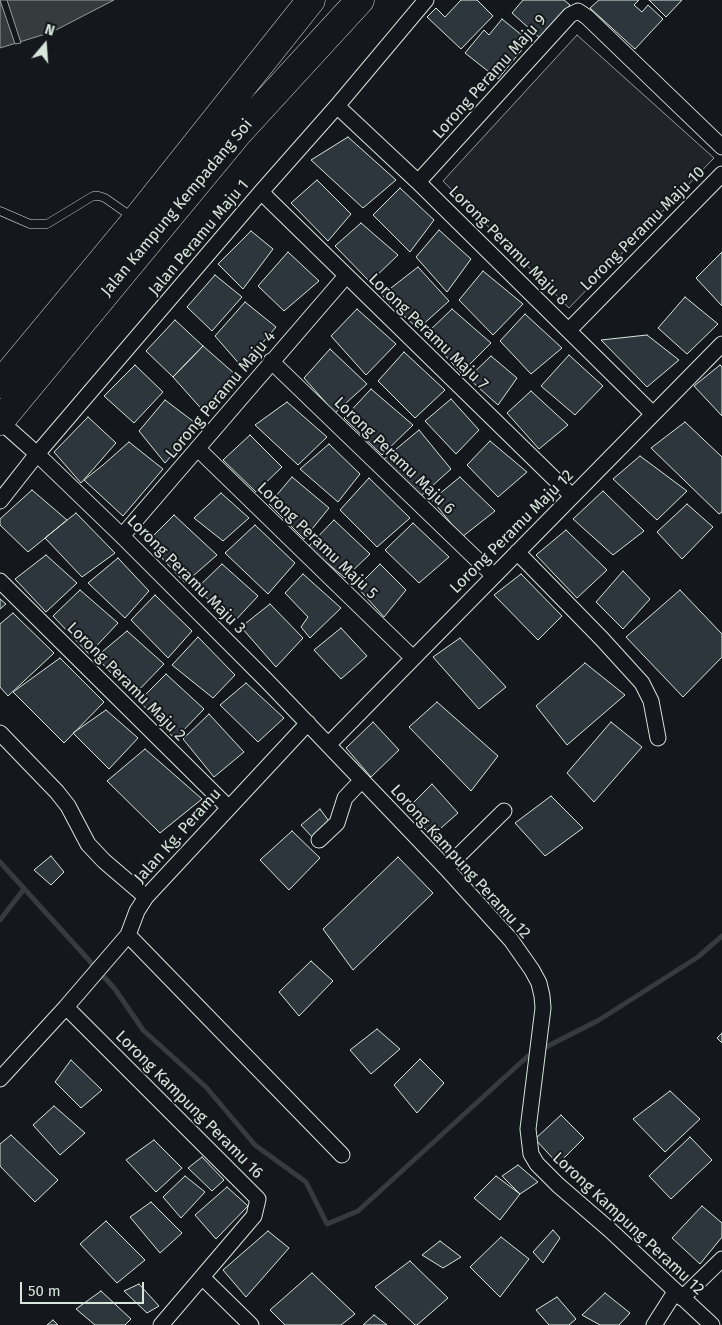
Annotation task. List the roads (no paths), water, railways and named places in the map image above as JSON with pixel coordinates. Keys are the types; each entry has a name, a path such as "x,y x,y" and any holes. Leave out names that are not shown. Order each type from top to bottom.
{"highway":[{"name":"Jalan Kampung Kempadang Soi","path":"0,384 136,220 311,0"},
{"name":"Jalan Kampung Kempadang Soi","path":"0,421 238,133 360,0"}],"street":[{"name":"Jalan Peramu Maju 1","path":"0,501 37,454 426,0"},
{"name":"Lorong Peramu Maju 9","path":"418,182 570,15 578,11 588,16 722,147"},
{"name":"Lorong Peramu Maju 8","path":"337,106 418,182 653,414"},
{"name":"Lorong Peramu Maju 10","path":"569,330 722,174"},
{"name":"Lorong Peramu Maju 7","path":"261,192 572,496"},
{"name":"Lorong Peramu Maju 4","path":"122,536 346,276"},
{"name":"Lorong Peramu Maju 12","path":"328,744 721,346"},
{"name":"Lorong Peramu Maju 6","path":"271,362 494,576"},
{"name":"Lorong Peramu Maju 3","path":"0,421 122,536 328,744"},
{"name":"Lorong Peramu Maju 5","path":"198,449 413,658"},
{"path":"518,552 642,683 651,701 658,738"},
{"name":"Lorong Peramu Maju 2","path":"0,581 228,807"},
{"name":"Jalan Kg. Peramu","path":"0,1079 108,960 118,945 128,935 137,912 146,897 308,723"},
{"path":"0,733 57,792 68,806 88,844 104,861 146,897"},
{"name":"Lorong Kampung Peramu 12","path":"328,744 446,868 511,940 539,983 543,1008 528,1129 531,1154 537,1164 712,1325"},
{"path":"319,840 337,824 345,798 362,780"},
{"path":"446,868 504,811"},
{"path":"128,935 342,1155"},
{"name":"Lorong Kampung Peramu 16","path":"66,1007 258,1199 254,1216 161,1325"},
{"path":"654,1325 679,1295 722,1259"},
{"path":"202,1277 251,1325"}],"lane":[{"path":"0,211 30,224 47,224 92,196 99,196 105,198 136,220"}],"waterway":[{"path":"0,862 115,989 143,1030 206,1087 255,1145 306,1182 327,1224 358,1211 528,1056"},
{"path":"0,920 24,889"},
{"path":"544,1048 599,1020 698,957 722,936"}]}
